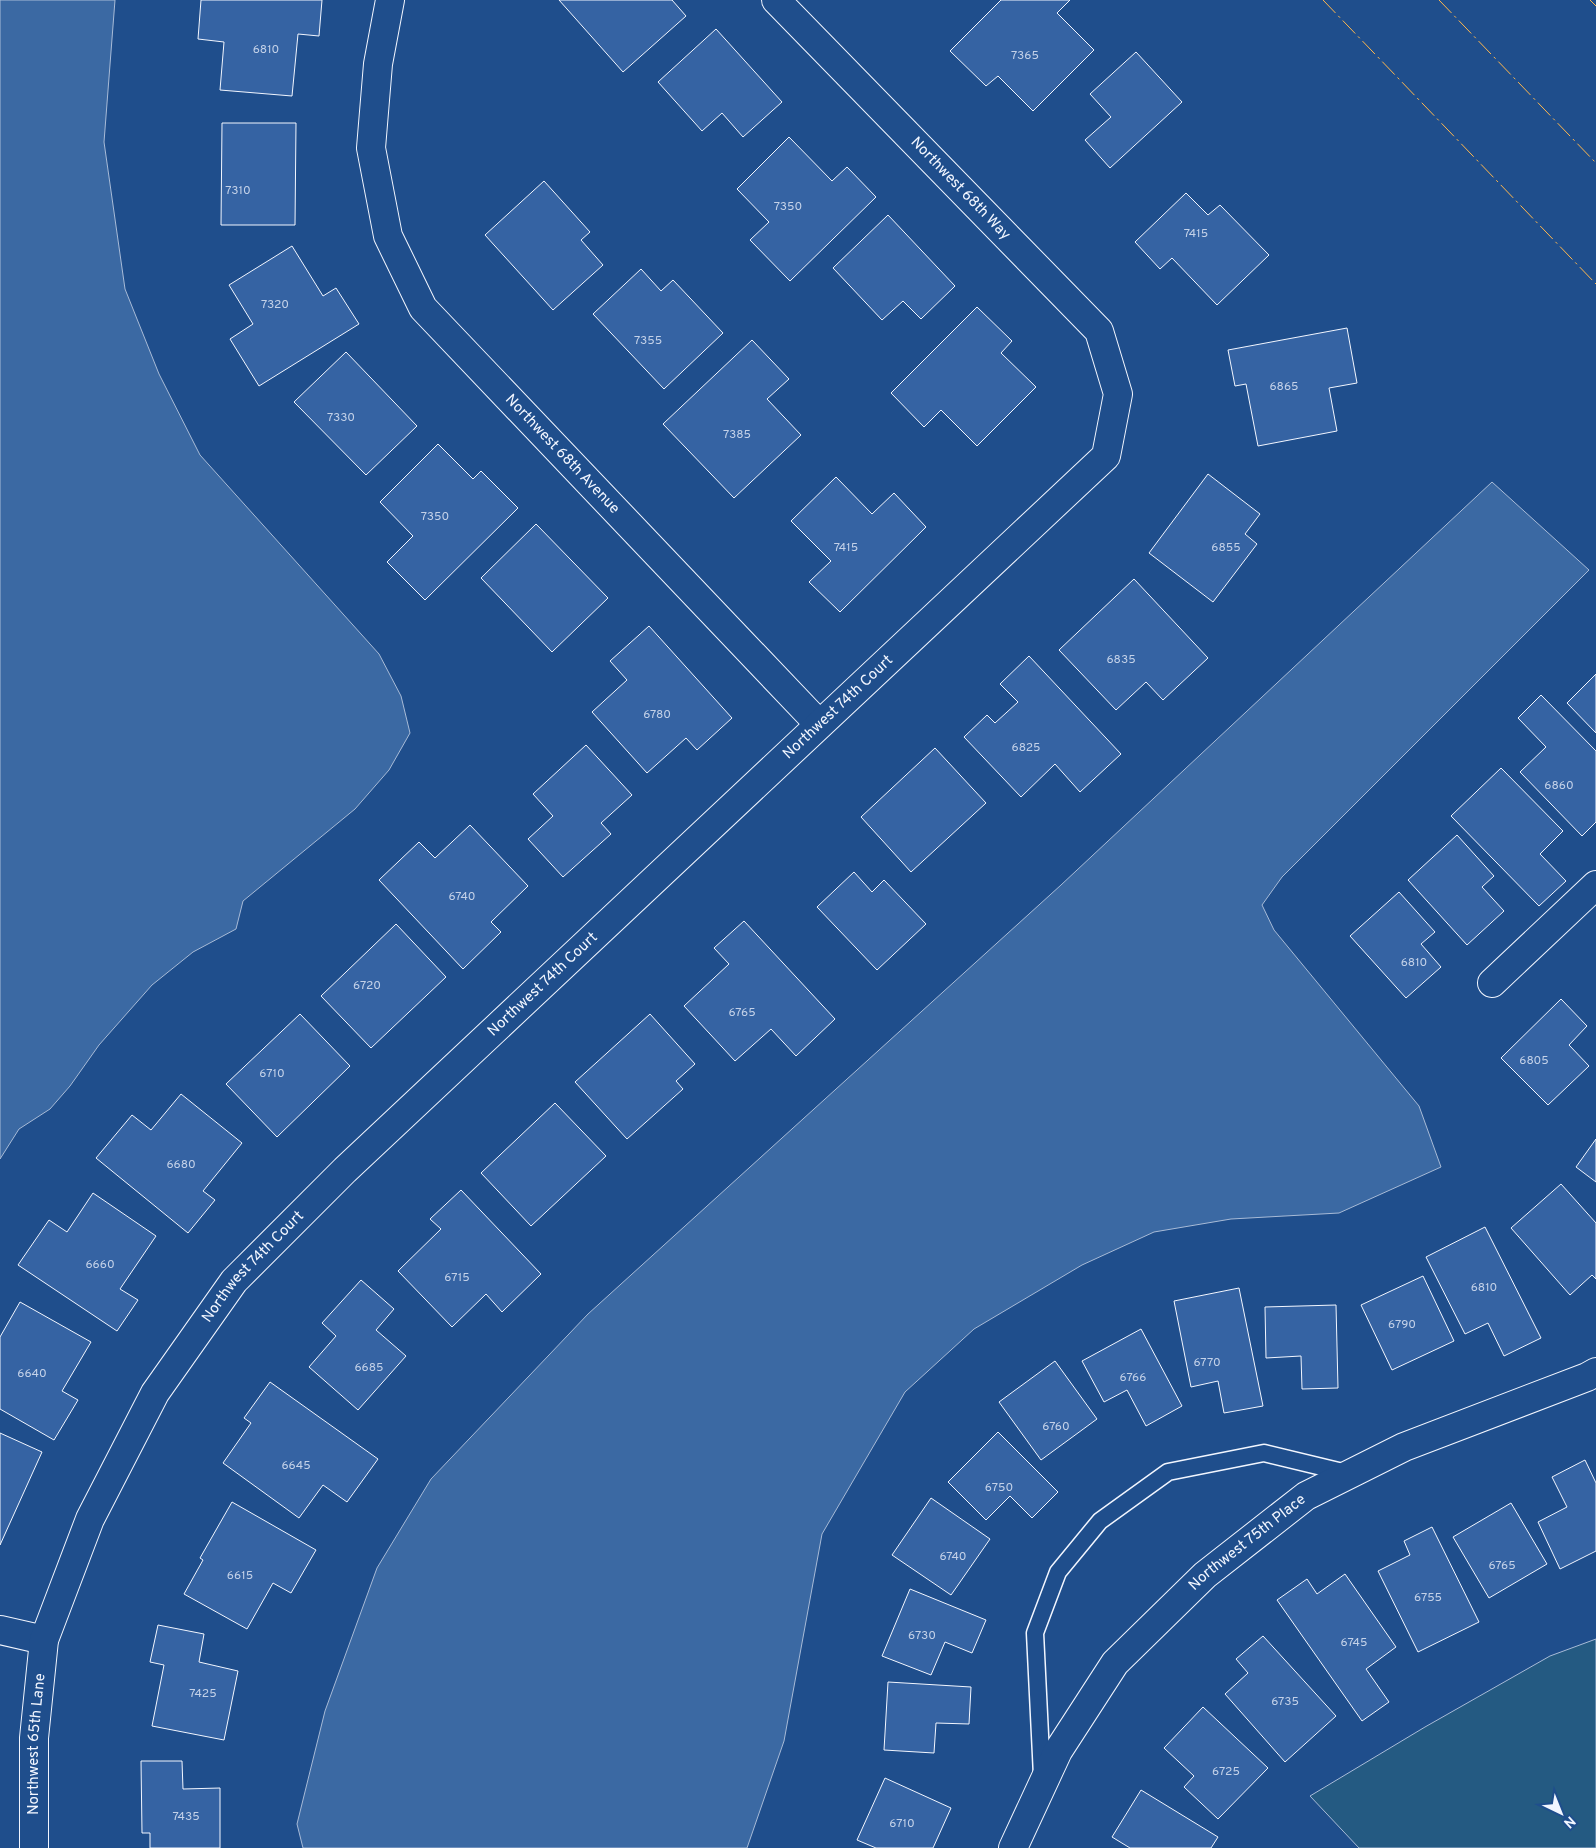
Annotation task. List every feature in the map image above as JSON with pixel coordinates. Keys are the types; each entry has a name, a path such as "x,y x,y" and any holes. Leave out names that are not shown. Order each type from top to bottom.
{"street":[{"name":"Northwest 68th Avenue","path":"390,0 378,64 371,148 388,236 423,308 819,724"},
{"name":"Northwest 68th Way","path":"776,0 1099,331 1118,394"},
{"name":"Northwest 74th Court","path":"44,1640 90,1519 155,1393 234,1281 345,1170 1106,456 1118,394"},
{"path":"1492,983 1596,885"},
{"name":"Northwest 75th Place","path":"1013,1848 1058,1751 1115,1663 1205,1575 1306,1496 1404,1447 1588,1377 1596,1372"},
{"path":"0,1630 44,1640"},
{"name":"Northwest 65th Lane","path":"34,1848 34,1738 44,1640"}],"lane":[{"path":"1042,1785 1035,1633 1058,1572 1100,1522 1168,1472 1264,1453 1351,1474"}],"shaded area":[{"path":"0,0 115,0 104,142 125,289 159,374 200,455 379,654 401,696 410,733 389,770 355,809 243,901 236,929 193,952 152,985 99,1045 70,1086 50,1109 19,1129 0,1159"},
{"path":"1492,482 1589,570 1282,877 1262,905 1274,930 1419,1106 1441,1167 1339,1213 1231,1219 1154,1232 1082,1265 974,1329 905,1392 822,1534 784,1741 747,1848 303,1848 297,1824 325,1711 377,1568 431,1479 588,1314 1061,885"},
{"path":"1596,1639 1596,1848 1359,1848 1310,1796 1425,1727 1550,1656"}],"building":[{"path":"201,0 322,0 319,36 298,34 292,96 220,90 224,42 198,39"},
{"path":"559,0 672,0 686,16 623,72"},
{"path":"1001,0 1070,0 1057,13 1094,50 1033,111 998,76 986,86 950,51"},
{"path":"716,29 782,102 743,137 722,113 702,131 658,82"},
{"path":"1136,52 1182,102 1110,168 1085,140 1111,117 1090,94"},
{"path":"222,123 296,123 295,225 221,225"},
{"path":"789,137 832,181 847,167 876,197 790,281 750,240 769,222 737,189"},
{"path":"544,181 590,232 581,240 603,265 553,310 485,235"},
{"path":"1186,193 1208,215 1220,205 1269,255 1217,305 1172,258 1160,269 1135,242"},
{"path":"888,215 955,286 921,319 903,301 882,320 833,268"},
{"path":"292,246 323,296 336,288 359,324 259,386 230,339 253,324 229,285"},
{"path":"641,269 661,291 673,280 723,333 664,389 593,314"},
{"path":"977,307 1012,341 1001,353 1036,387 977,446 941,410 924,427 891,393"},
{"path":"1347,328 1357,383 1329,388 1337,431 1258,446 1246,384 1235,386 1228,350"},
{"path":"752,340 789,379 767,399 801,435 734,498 663,424"},
{"path":"346,352 417,426 366,475 294,402"},
{"path":"438,444 473,479 481,471 518,508 425,600 387,562 413,536 380,502"},
{"path":"1208,474 1260,514 1245,534 1257,544 1213,602 1149,553"},
{"path":"836,477 872,514 894,493 926,527 840,612 809,582 831,561 791,521"},
{"path":"536,524 608,598 552,652 481,578"},
{"path":"1134,579 1208,658 1163,700 1146,682 1116,710 1059,650"},
{"path":"649,626 732,718 697,750 686,738 647,773 592,712 627,680 610,661"},
{"path":"1029,656 1121,754 1080,792 1055,764 1021,797 964,737 987,715 995,723 1018,702 1000,684"},
{"path":"1596,674 1596,733 1567,703"},
{"path":"1541,695 1596,751 1596,822 1582,836 1520,772 1546,747 1518,718"},
{"path":"586,745 632,795 601,823 611,834 563,877 528,839 553,816 533,794"},
{"path":"935,748 986,803 911,872 861,817"},
{"path":"1501,768 1563,831 1540,854 1566,881 1539,906 1451,816"},
{"path":"470,825 528,886 491,922 501,932 463,969 379,880 419,842 435,858"},
{"path":"1457,835 1494,876 1482,887 1504,911 1467,945 1408,880"},
{"path":"854,872 872,892 884,880 926,924 877,970 817,907"},
{"path":"1399,892 1435,932 1421,944 1441,967 1406,998 1350,936"},
{"path":"744,921 835,1019 796,1056 771,1029 735,1061 684,1006 729,964 714,948"},
{"path":"396,924 446,977 371,1048 321,996"},
{"path":"1561,999 1587,1026 1569,1045 1589,1066 1548,1105 1501,1058"},
{"path":"300,1014 350,1066 277,1137 226,1084"},
{"path":"650,1014 695,1064 676,1081 683,1089 627,1139 575,1082"},
{"path":"181,1094 242,1143 203,1191 215,1200 188,1233 96,1158 132,1115 151,1130"},
{"path":"555,1103 606,1156 531,1226 481,1173"},
{"path":"1596,1139 1596,1182 1576,1167"},
{"path":"1561,1184 1596,1223 1596,1279 1592,1275 1570,1295 1511,1228"},
{"path":"461,1190 541,1274 502,1312 486,1294 452,1327 398,1271 441,1229 430,1219"},
{"path":"93,1193 156,1236 120,1289 138,1300 117,1331 18,1265 49,1220 67,1232"},
{"path":"1485,1227 1541,1338 1504,1356 1488,1323 1465,1334 1426,1257"},
{"path":"1423,1276 1454,1341 1392,1370 1361,1305"},
{"path":"361,1280 394,1309 376,1330 406,1356 358,1410 309,1367 336,1336 322,1323"},
{"path":"1239,1288 1263,1406 1224,1413 1218,1381 1191,1387 1174,1301"},
{"path":"20,1302 91,1342 62,1391 78,1400 54,1440 0,1409 0,1337"},
{"path":"1336,1305 1338,1388 1302,1389 1301,1356 1266,1358 1265,1307"},
{"path":"1141,1329 1182,1406 1146,1426 1127,1390 1104,1402 1082,1361"},
{"path":"1055,1361 1097,1419 1041,1460 999,1402"},
{"path":"270,1382 378,1459 347,1502 323,1485 299,1518 223,1463 251,1423 244,1418"},
{"path":"998,1432 1058,1492 1032,1518 1010,1496 986,1520 948,1482"},
{"path":"0,1433 42,1452 0,1545"},
{"path":"1585,1460 1596,1483 1596,1551 1560,1569 1538,1522 1567,1507 1552,1477"},
{"path":"931,1498 990,1539 951,1595 892,1555"},
{"path":"232,1502 316,1550 291,1593 273,1583 247,1629 184,1594 203,1560 200,1558"},
{"path":"1511,1503 1547,1564 1489,1598 1453,1537"},
{"path":"1432,1527 1479,1622 1418,1652 1378,1571 1410,1555 1404,1541"},
{"path":"1345,1574 1396,1647 1366,1669 1389,1702 1362,1721 1277,1600 1307,1579 1317,1594"},
{"path":"910,1589 986,1620 972,1653 945,1642 931,1675 882,1656"},
{"path":"158,1625 204,1634 199,1662 238,1671 224,1740 152,1726 164,1665 150,1662"},
{"path":"1263,1636 1336,1716 1285,1762 1225,1694 1248,1673 1236,1659"},
{"path":"888,1682 971,1687 969,1724 936,1723 934,1753 884,1750"},
{"path":"1203,1707 1268,1768 1218,1819 1184,1787 1194,1776 1164,1748"},
{"path":"141,1761 182,1761 183,1789 220,1788 220,1848 150,1848 150,1833 142,1833"},
{"path":"885,1778 951,1808 933,1848 876,1848 857,1840"},
{"path":"1141,1790 1218,1837 1211,1848 1130,1848 1112,1837"}],"power":[{"path":"1323,0 1596,284"},
{"path":"1439,0 1596,163"},
{"path":"1590,0 1596,6"}]}
